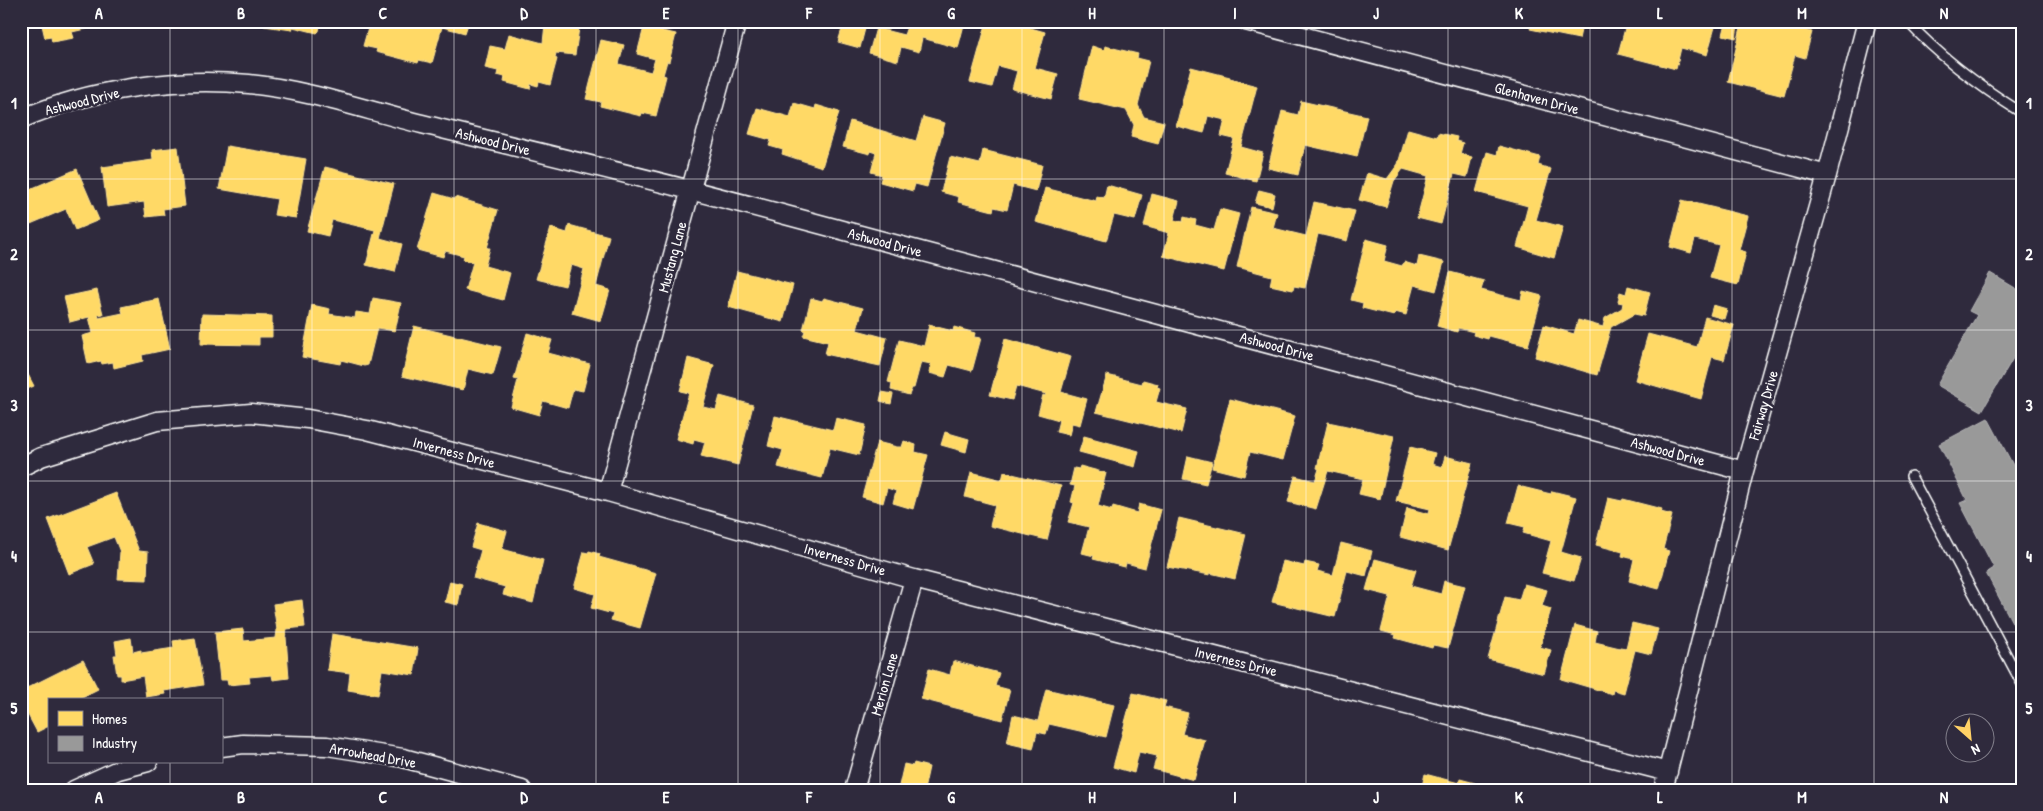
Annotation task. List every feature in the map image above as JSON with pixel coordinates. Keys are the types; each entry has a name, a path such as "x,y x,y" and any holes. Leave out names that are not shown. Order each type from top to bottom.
{"street":[{"name":"Mustang Lane","path":"608,492 737,21"},
{"name":"Glenhaven Drive","path":"1246,21 1827,176"},
{"name":"Fairway Drive","path":"1663,790 1744,471 1827,176 1867,21"},
{"name":"Ashwood Drive","path":"21,119 74,100 164,84 246,84 298,90 366,111 690,189 1744,471"},
{"name":"Inverness Drive","path":"21,467 41,457 157,421 252,413 308,419 366,430 608,492 914,579 1668,772"},
{"name":"Merion Lane","path":"854,790 914,579"},
{"name":"Arrowhead Drive","path":"222,747 243,744 327,746 403,758 522,790"},
{"path":"74,790 118,770 140,764"}],"lane":[{"path":"1907,21 1924,39 2001,100 2022,113"},
{"path":"1911,476 2022,684"}],"building: Homes":[{"path":"41,21 112,21 112,23 72,32 74,38 52,42 51,37 45,38"},
{"path":"151,21 225,21 225,23 151,24"},
{"path":"259,21 321,21 317,33 293,27 292,30 264,26 265,22"},
{"path":"370,21 469,21 465,33 442,27 432,63 419,60 418,63 376,52 377,49 363,46"},
{"path":"565,21 582,21 581,27 564,23"},
{"path":"794,21 812,21 811,26"},
{"path":"812,21 867,21 860,48 838,42 842,29"},
{"path":"909,21 965,21 958,48 922,38 919,52 901,47 898,61 869,53 876,28 904,35"},
{"path":"987,21 1006,21 1045,32 1035,68 1058,74 1051,99 1012,89 1017,71 998,66 992,87 970,82"},
{"path":"1519,21 1583,21 1579,39 1530,29 1531,26 1519,23"},
{"path":"1627,21 1653,21 1664,24 1664,21 1696,21 1715,27 1707,55 1681,48 1676,69 1618,54"},
{"path":"1726,23 1738,25 1736,38 1723,35"},
{"path":"1742,23 1772,30 1774,23 1812,32 1805,58 1795,55 1784,96 1728,82"},
{"path":"545,24 579,28 575,55 556,53 555,58 557,59 550,85 539,82 538,86 531,84 530,89 504,82 505,77 497,75 498,71 485,68 490,46 505,49 509,34 543,43"},
{"path":"644,27 676,34 669,62 667,61 663,75 666,76 656,116 642,113 641,116 600,106 601,102 586,99 601,40 624,45 619,64 651,72 655,59 637,54"},
{"path":"1092,46 1104,50 1105,46 1138,54 1137,58 1149,61 1138,105 1144,117 1164,122 1158,144 1131,137 1134,125 1126,110 1079,99"},
{"path":"1191,67 1257,86 1241,147 1263,153 1256,181 1225,173 1234,139 1221,136 1225,120 1208,116 1204,133 1176,126"},
{"path":"1301,101 1367,116 1357,157 1305,145 1298,175 1268,168 1282,111 1298,115"},
{"path":"794,103 815,109 816,105 839,112 822,167 782,154 783,150 769,146 771,140 749,134 757,108 790,117"},
{"path":"923,117 945,123 927,187 915,184 913,191 880,182 882,175 871,172 876,153 870,151 870,154 843,147 850,121 916,141"},
{"path":"1408,129 1437,137 1438,133 1457,137 1456,141 1463,143 1460,154 1472,157 1467,177 1454,174 1441,224 1417,218 1428,176 1403,169 1394,181 1386,207 1359,200 1367,173 1387,179 1398,164"},
{"path":"227,146 306,159 296,218 274,215 277,199 219,189"},
{"path":"1499,146 1540,157 1538,165 1551,169 1536,220 1563,227 1554,258 1517,247 1528,206 1476,192 1487,152 1497,155"},
{"path":"178,147 185,206 163,209 164,215 146,217 144,202 107,207 102,167 153,160 152,150"},
{"path":"983,150 1042,165 1036,191 1013,185 1007,210 994,207 993,211 958,202 959,197 941,192 950,157 980,164"},
{"path":"325,167 394,184 380,238 402,244 395,272 366,265 375,230 332,220 328,236 307,231"},
{"path":"77,169 99,220 75,230 66,209 21,228 21,193"},
{"path":"1107,185 1142,195 1135,220 1114,215 1106,241 1036,222 1045,188 1096,201 1097,196 1104,198"},
{"path":"1259,190 1275,194 1272,207 1255,203"},
{"path":"434,193 454,199 455,197 498,210 487,248 490,248 485,266 510,273 503,300 465,290 473,262 463,260 464,256 445,251 443,257 417,250"},
{"path":"1152,194 1179,201 1174,220 1183,222 1184,217 1196,220 1195,225 1214,230 1220,209 1239,214 1224,271 1163,256 1169,233 1144,226"},
{"path":"1682,200 1748,216 1739,250 1746,252 1738,285 1710,278 1719,245 1695,239 1691,253 1670,247"},
{"path":"1314,202 1355,211 1347,241 1318,234 1305,288 1294,286 1293,290 1270,285 1272,276 1237,267 1251,207 1277,213 1273,228 1306,236"},
{"path":"569,225 609,236 596,286 610,290 601,321 572,313 584,269 571,265 565,286 536,279 551,228 567,233"},
{"path":"1366,239 1388,245 1384,261 1402,266 1404,262 1417,266 1419,256 1444,262 1436,291 1414,285 1406,315 1395,312 1394,316 1362,308 1363,303 1351,300"},
{"path":"737,271 793,285 783,322 728,307"},
{"path":"1450,272 1484,281 1481,290 1521,300 1523,291 1542,296 1528,346 1489,336 1488,339 1473,335 1474,332 1458,328 1457,332 1437,326"},
{"path":"1628,286 1650,292 1644,316 1634,314 1611,327 1597,375 1535,357 1544,325 1574,334 1578,320 1603,327 1605,318 1622,308 1623,303 1618,302 1620,292 1626,294"},
{"path":"97,290 103,314 98,315 99,318 123,313 121,307 159,299 170,349 142,355 143,361 114,368 113,362 102,364 101,361 88,364 82,336 93,333 89,317 70,322 64,297"},
{"path":"373,298 401,303 395,331 377,328 368,365 364,366 341,360 340,364 302,357 312,305 330,309 329,314 355,318 356,312 370,314"},
{"path":"811,298 822,301 824,298 863,308 857,330 887,338 880,366 825,354 828,342 803,336"},
{"path":"1713,305 1727,309 1724,319 1710,315"},
{"path":"202,314 272,316 272,337 259,337 259,345 201,344"},
{"path":"1705,317 1734,325 1724,360 1712,357 1701,399 1635,380 1648,334 1697,347"},
{"path":"929,325 953,331 954,327 975,333 974,337 981,338 972,371 949,365 945,377 929,373 931,364 921,362 914,388 912,388 909,395 891,390 892,383 888,382 899,340 924,346"},
{"path":"414,326 501,347 493,375 468,369 463,390 402,376"},
{"path":"527,333 552,340 548,353 590,364 583,391 573,389 568,408 543,401 539,415 511,407 518,380 514,379"},
{"path":"1005,339 1071,357 1061,392 1087,399 1080,425 1072,423 1069,435 1056,432 1059,420 1038,414 1043,395 1045,396 1046,394 1016,386 1012,400 990,395"},
{"path":"688,358 714,365 703,407 716,410 720,396 753,405 738,465 701,456 705,442 694,439 693,444 676,439 689,393 680,391"},
{"path":"21,361 34,386 25,390 27,393 21,396"},
{"path":"1107,375 1142,384 1143,380 1158,384 1157,387 1160,388 1156,402 1187,409 1181,433 1096,412"},
{"path":"882,392 893,394 891,404 880,401"},
{"path":"1230,399 1295,416 1283,460 1250,452 1244,476 1212,468"},
{"path":"775,416 833,430 836,418 866,425 859,455 830,448 822,478 778,467 783,450 768,446"},
{"path":"1328,422 1394,436 1380,499 1359,494 1363,479 1328,471 1316,509 1288,502 1295,476 1315,481"},
{"path":"945,432 969,439 966,452 941,445"},
{"path":"1084,436 1139,451 1135,467 1079,452"},
{"path":"904,441 916,445 915,452 928,455 913,509 893,503 896,491 887,488 883,503 862,497 877,442 902,447"},
{"path":"1410,447 1435,453 1432,464 1442,467 1445,456 1472,463 1448,550 1400,537 1407,508 1429,514 1430,509 1396,501"},
{"path":"1188,456 1212,462 1206,484 1183,479"},
{"path":"1080,466 1106,473 1098,506 1112,510 1113,506 1137,513 1139,504 1161,510 1145,568 1126,563 1125,567 1093,559 1094,556 1082,553 1089,527 1068,522 1074,503 1071,502 1075,486 1070,485 1074,468 1079,469"},
{"path":"971,472 1002,480 1004,472 1061,486 1047,540 990,526 995,505 965,497"},
{"path":"1518,486 1551,494 1552,491 1576,497 1561,552 1581,558 1574,581 1542,573 1551,541 1523,533 1525,527 1508,523"},
{"path":"116,493 139,551 148,552 147,580 118,579 120,552 114,537 87,547 94,564 69,574 48,519"},
{"path":"1608,498 1622,501 1623,499 1662,509 1661,512 1672,515 1663,549 1669,551 1659,589 1629,581 1634,559 1622,556 1623,552 1596,545"},
{"path":"1179,518 1246,534 1235,579 1210,573 1210,575 1167,567"},
{"path":"478,523 507,531 502,549 543,560 533,603 503,595 505,587 473,578 481,550 471,547"},
{"path":"1341,543 1372,551 1366,576 1347,571 1335,617 1272,602 1283,561 1304,566 1305,562 1319,565 1317,571 1333,575"},
{"path":"589,551 600,554 599,557 656,573 640,628 611,620 613,614 591,608 595,594 574,588 584,552 588,553"},
{"path":"1375,559 1416,570 1411,586 1441,594 1444,581 1465,586 1448,648 1433,645 1432,648 1395,638 1396,635 1381,631 1390,596 1366,590"},
{"path":"450,581 462,584 458,605 445,602"},
{"path":"1524,584 1547,590 1542,606 1551,609 1540,647 1551,650 1544,674 1488,659 1505,597 1519,600"},
{"path":"302,600 305,627 287,629 285,637 289,678 273,680 272,675 249,677 250,683 228,685 227,680 220,680 215,632 243,629 244,641 276,638 277,630 273,604"},
{"path":"1632,623 1658,629 1651,654 1635,650 1624,693 1613,690 1612,694 1561,679 1575,625 1597,631 1595,642 1626,648"},
{"path":"332,634 418,648 414,675 382,670 378,695 348,690 350,673 327,670"},
{"path":"131,638 133,652 141,650 141,653 174,648 173,641 195,638 203,685 164,691 165,694 146,697 143,676 121,680 121,675 117,675 114,655 117,655 115,641"},
{"path":"83,660 98,689 80,698 48,698 48,726 37,732 21,702 21,691"},
{"path":"953,661 999,673 995,686 1010,690 1002,720 921,699 929,669 950,675"},
{"path":"1046,689 1114,705 1106,737 1049,724 1046,734 1037,732 1033,749 1007,743 1013,715 1038,721"},
{"path":"1133,693 1166,701 1164,707 1188,713 1182,734 1205,740 1194,780 1153,769 1157,756 1139,752 1134,773 1113,767"},
{"path":"914,763 929,767 924,790 898,790 904,764 913,766"},
{"path":"1425,774 1459,783 1460,779 1475,783 1474,786 1485,789 1421,790"}],"building: Industry":[{"path":"1990,273 2022,292 2022,343 1982,411 1937,385 1977,315 1969,311"},
{"path":"1988,418 2022,482 2022,641 1986,573 1994,568 1960,503 1967,500 1939,444"}]}
